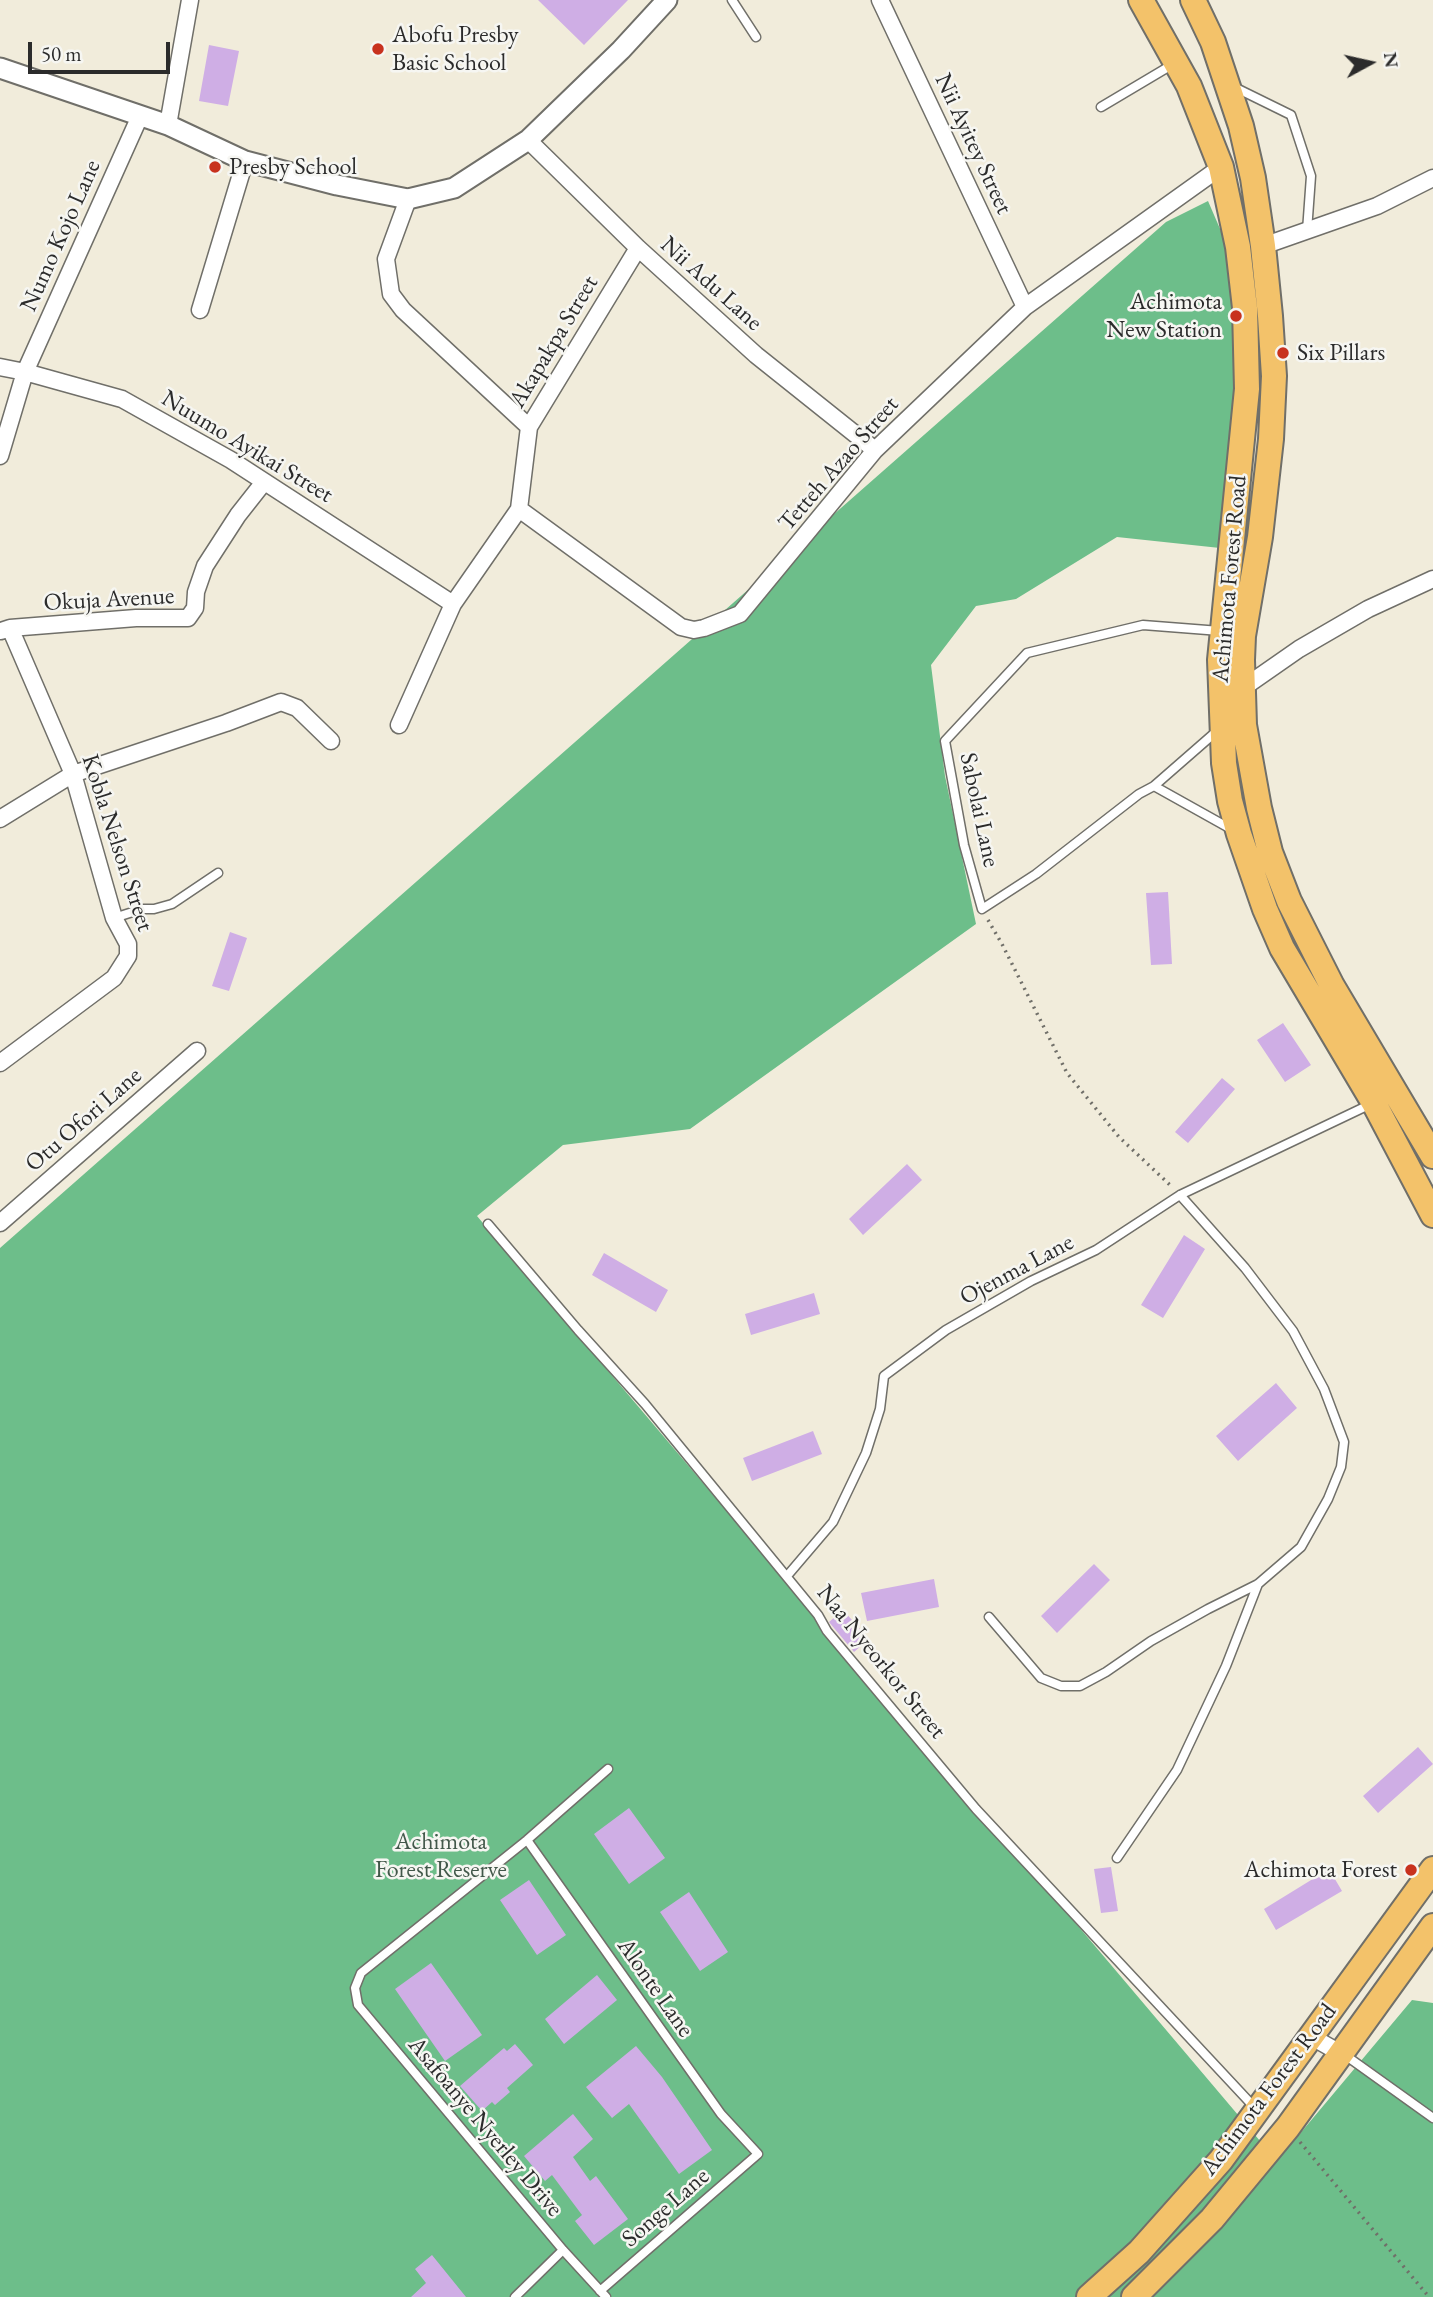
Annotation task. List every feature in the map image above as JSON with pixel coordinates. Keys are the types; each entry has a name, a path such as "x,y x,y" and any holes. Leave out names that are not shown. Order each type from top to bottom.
{"main road":[{"name":"Achimota Forest Road","path":"1141,0 1189,86 1221,167 1238,247 1247,344 1247,389 1220,660 1224,763 1239,834 1265,909 1282,948 1374,1103 1433,1215"},
{"name":"Achimota Forest Road","path":"1193,0 1213,42 1241,126 1264,246 1273,364 1272,414 1261,537 1243,636 1244,725 1259,808 1270,852 1289,901 1332,986 1433,1156"},
{"name":"Achimota Forest Road","path":"1089,2297 1139,2252 1222,2160 1433,1870"},
{"name":"Achimota Forest Road","path":"1134,2297 1212,2219 1288,2127 1433,1926"}],"street":[{"path":"168,125 190,0"},
{"path":"0,68 168,125 245,161 337,185 408,199 454,188 528,140 621,50 667,0"},
{"name":"Nii Ayitey Street","path":"880,0 1025,307"},
{"name":"Numo Kojo Lane","path":"0,456 26,372 140,116"},
{"name":"Nii Adu Lane","path":"528,140 638,248 756,355 875,450"},
{"path":"200,310 245,161"},
{"name":"Tetteh Azao Street","path":"519,509 681,627 694,630 740,614 875,450 1025,307 1221,167"},
{"path":"1264,246 1377,206 1433,178"},
{"path":"408,199 386,259 391,294 403,310 529,427"},
{"name":"Akapakpa Street","path":"399,725 453,604 519,509 529,427 638,248"},
{"name":"Nuumo Ayikai Street","path":"0,368 26,372 122,399 231,460 453,604"},
{"name":"Okuja Avenue","path":"5,630 136,618 188,618 195,608 196,592 205,566 264,482"},
{"path":"1243,688 1310,642 1368,609 1433,579"},
{"name":"Kobla Nelson Street","path":"0,1063 114,978 128,956 128,944 114,918 73,774 5,630"},
{"path":"0,819 73,774 281,702 297,708 331,741"},
{"name":"Otu Ofori Lane","path":"0,1223 197,1051"},
{"path":"1310,2036 1342,2053"}],"lane":[{"path":"732,0 756,37"},
{"path":"1101,107 1177,61"},
{"path":"1227,84 1291,115 1311,176 1307,231"},
{"name":"Sabolai Lane","path":"982,909 964,845 946,741 1027,653 1143,625 1221,631"},
{"path":"982,909 1036,874 1139,794 1154,786 1222,726"},
{"path":"1154,786 1239,834"},
{"path":"114,918 142,909 172,904 218,873"},
{"name":"Ojenma Lane","path":"787,1576 838,1511 866,1453 880,1409 884,1376 946,1330 1031,1281 1096,1250 1180,1195 1374,1103"},
{"path":"989,1617 1041,1678 1061,1686 1080,1686 1162,1635 1258,1584 1301,1547 1328,1499 1341,1467 1344,1442 1324,1389 1293,1332 1245,1268 1180,1195"},
{"name":"Naa Nyeorkor Street","path":"488,1224 578,1331 645,1404 787,1576 818,1615 827,1631 976,1809 1258,2111"},
{"path":"1117,1858 1177,1770 1226,1666 1258,1584"},
{"path":"527,1840 608,1769"},
{"name":"Asafoanye Nyerley Drive","path":"527,1840 361,1973 355,1989 358,2005 603,2294"},
{"name":"Alonte Lane","path":"527,1840 721,2114 758,2154"},
{"path":"1342,2053 1433,2118"},
{"name":"Songe Lane","path":"603,2294 758,2154"},
{"path":"514,2297 564,2250"}],"path":[{"path":"982,909 1067,1073 1119,1137 1180,1195"},
{"path":"1288,2127 1429,2297"}],"green space":[{"name":"Achimota Forest Reserve","path":"1208,201 1230,252 1239,409 1220,548 1117,537 1016,599 976,606 931,665 945,776 976,924 690,1129 563,1145 477,1216 1277,2161 1412,2000 1433,2003 1433,2297 0,2297 0,1248 1166,222"}],"building":[{"path":"538,0 628,0 584,45"},
{"path":"209,45 239,51 228,106 199,101"},
{"path":"1168,892 1172,964 1151,965 1146,893"},
{"path":"230,932 247,938 229,991 212,986"},
{"path":"1283,1023 1311,1065 1285,1082 1257,1040"},
{"path":"1222,1078 1235,1089 1188,1143 1175,1132"},
{"path":"907,1164 922,1180 863,1235 849,1219"},
{"path":"1184,1235 1205,1249 1163,1318 1141,1305"},
{"path":"604,1253 668,1290 656,1312 592,1275"},
{"path":"814,1293 820,1314 751,1335 745,1314"},
{"path":"1276,1383 1297,1408 1238,1461 1216,1436"},
{"path":"813,1431 822,1454 752,1481 743,1458"},
{"path":"1094,1564 1110,1580 1057,1633 1041,1616"},
{"path":"934,1579 939,1607 867,1621 861,1593"},
{"path":"843,1610 869,1639 854,1652 829,1622"},
{"path":"1418,1747 1433,1764 1378,1813 1363,1796"},
{"path":"629,1808 665,1858 629,1884 594,1834"},
{"path":"1111,1867 1118,1911 1101,1913 1094,1869"},
{"path":"1329,1869 1342,1891 1276,1930 1264,1909"},
{"path":"529,1880 566,1935 537,1955 500,1900"},
{"path":"689,1892 728,1952 700,1971 660,1912"},
{"path":"431,1963 482,2035 445,2061 395,1989"},
{"path":"597,1975 617,2000 564,2044 545,2019"},
{"path":"515,2044 533,2065 507,2088 510,2092 495,2105 492,2102 482,2111 460,2086 504,2048 507,2051"},
{"path":"636,2046 662,2077 712,2150 679,2174 629,2104 612,2118 586,2087"},
{"path":"573,2114 593,2139 573,2157 590,2181 596,2176 628,2219 594,2245 575,2221 582,2215 552,2175 545,2181 524,2156"},
{"path":"432,2255 466,2297 411,2297 426,2283 415,2269"}],"place":[{"name":"Abofu Presby Basic School","path":"378,49"},
{"name":"Presby School","path":"215,167"},
{"name":"Achimota New Station","path":"1236,316"},
{"name":"Six Pillars","path":"1283,353"},
{"name":"Achimota Forest","path":"1411,1870"}]}
